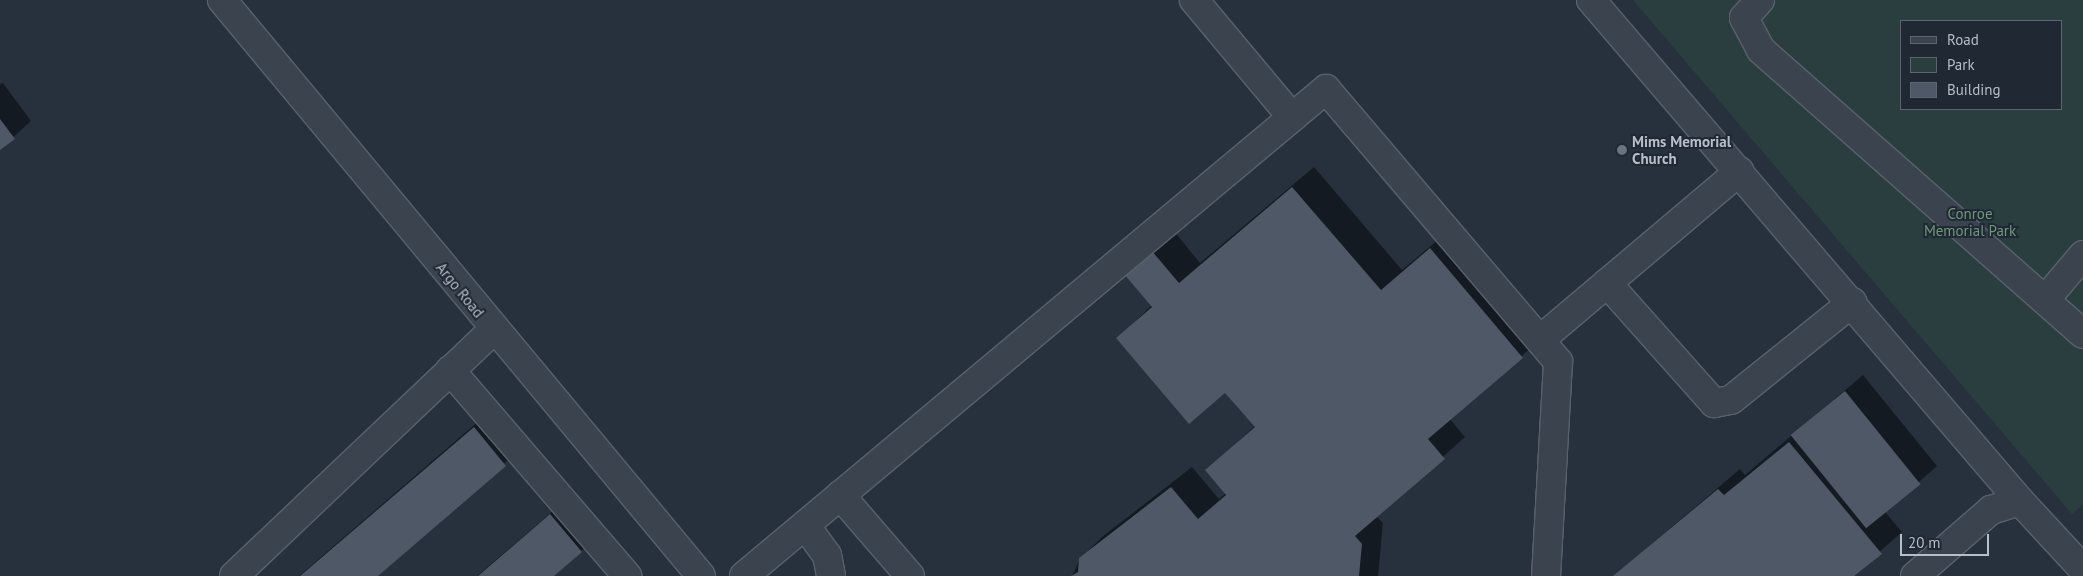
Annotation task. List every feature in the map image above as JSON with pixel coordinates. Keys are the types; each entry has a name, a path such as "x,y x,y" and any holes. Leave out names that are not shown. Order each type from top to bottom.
{"street":[{"name":"Argo Road","path":"222,0 493,330 701,576"},
{"path":"1194,0 1292,117"},
{"path":"1591,0 1853,302 2020,501 2083,570"},
{"path":"1760,0 1744,18 1761,50 2083,334"},
{"path":"744,576 1326,89 1541,339 1558,362 1546,576"},
{"path":"1541,339 1740,171"},
{"path":"2045,300 2083,256"},
{"path":"1607,283 1714,403 1731,400 1853,302"},
{"path":"234,576 493,330"},
{"path":"450,370 627,576"},
{"path":"840,495 910,576"},
{"path":"1915,576 1991,510 2020,501"},
{"path":"805,525 827,555 831,576"}],"green space":[{"name":"Conroe Memorial Park","path":"1633,0 2083,0 2083,504 2072,514"}],"building":[{"path":"0,119 15,139 0,150"},
{"path":"1292,187 1381,290 1430,248 1523,358 1428,439 1445,459 1355,536 1362,544 1359,576 1071,576 1078,572 1079,558 1171,487 1198,519 1226,495 1205,470 1255,427 1225,393 1189,424 1116,338 1152,307 1124,274 1151,250 1179,283"},
{"path":"1845,391 1921,484 1866,528 1791,435"},
{"path":"474,427 506,466 378,576 300,576"},
{"path":"1789,442 1882,554 1854,576 1613,576 1718,489 1724,495"},
{"path":"550,514 582,552 554,576 478,576"}],"place":[{"name":"Mims Memorial Church","path":"1622,150"}]}
